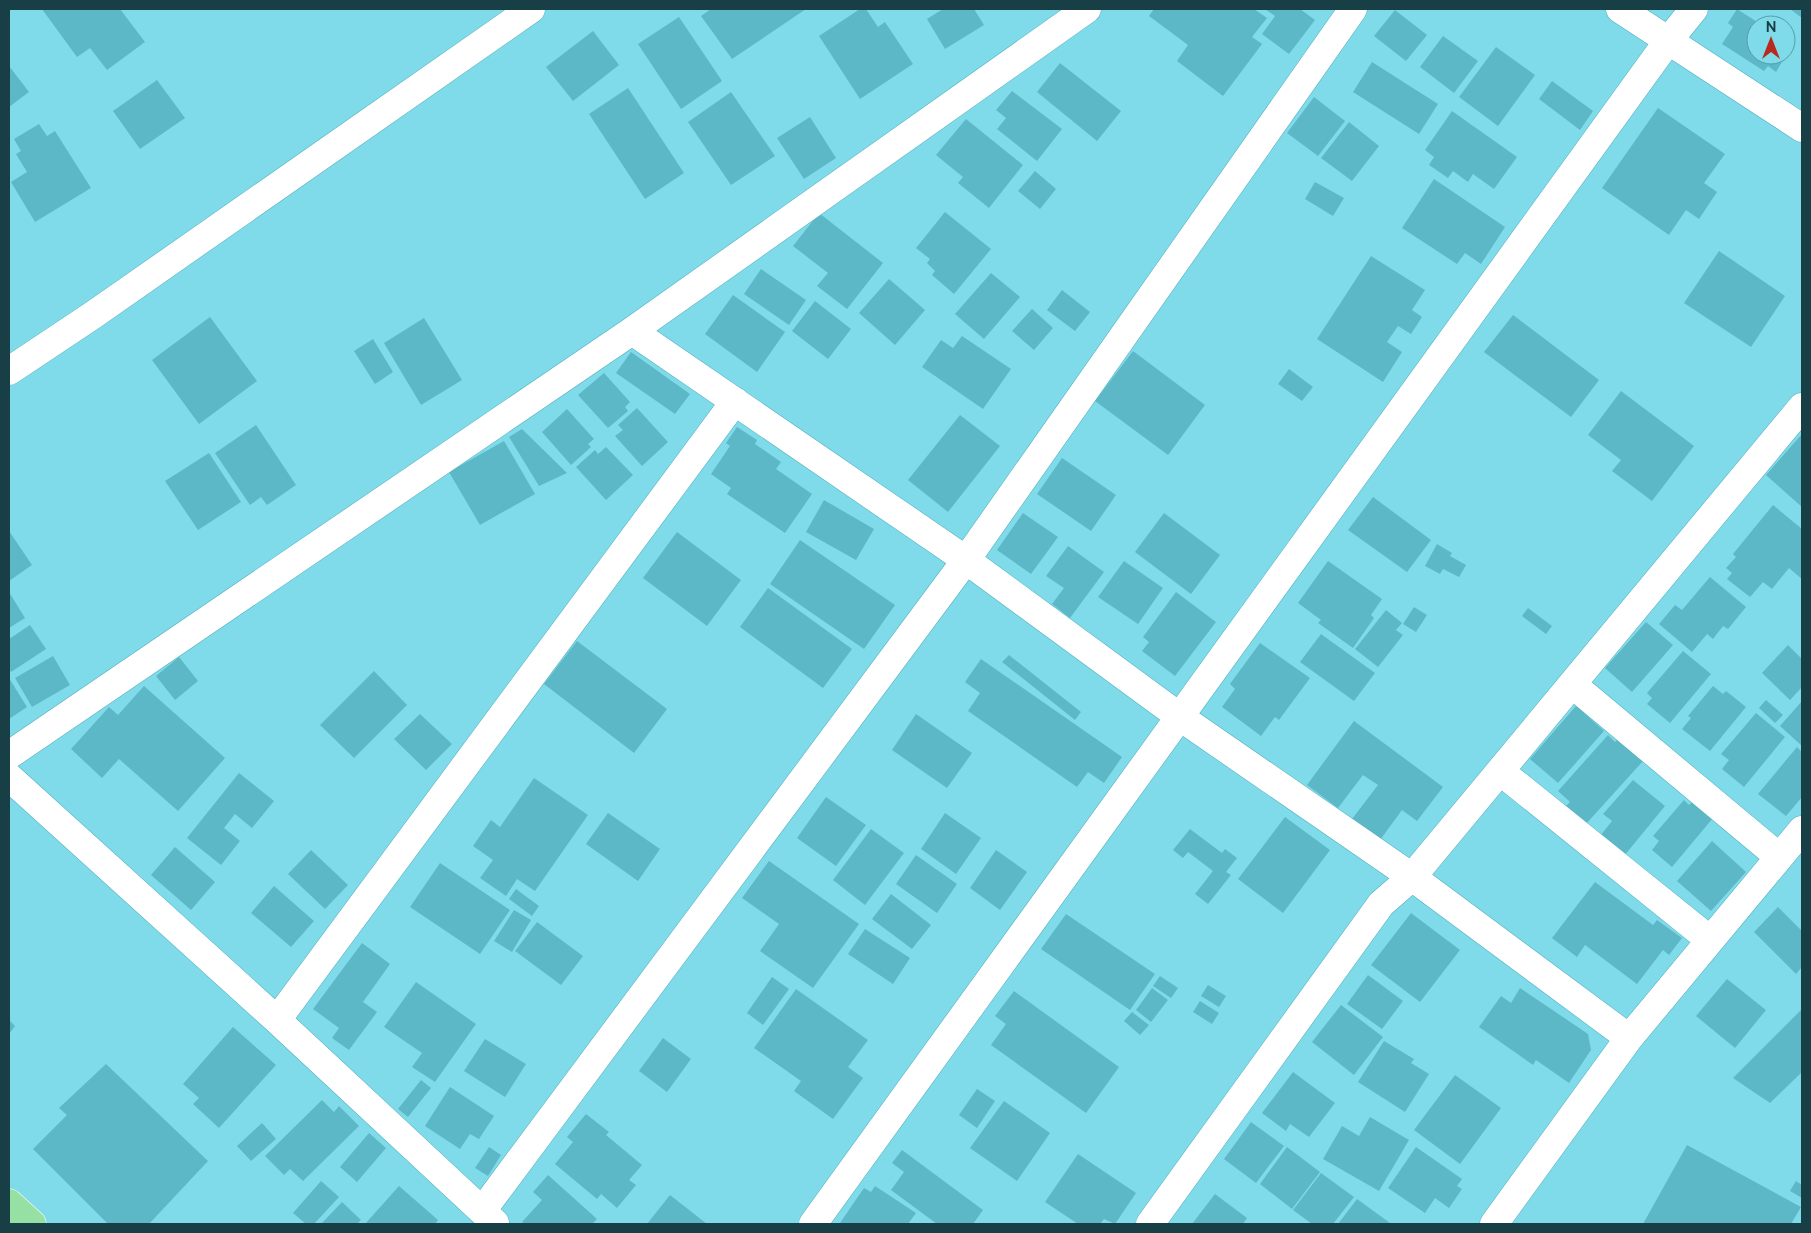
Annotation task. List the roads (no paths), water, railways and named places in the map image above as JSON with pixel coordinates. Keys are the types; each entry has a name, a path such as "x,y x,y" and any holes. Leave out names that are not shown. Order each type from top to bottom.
{"highway":[{"path":"9,1203 32,1224"}],"street":[{"path":"9,372 530,9"},
{"path":"9,755 632,331 1087,9"},
{"path":"9,777 277,1020 489,1218 966,560 1353,9"},
{"path":"1620,9 1802,128"},
{"path":"813,1224 1668,40 1694,9"},
{"path":"632,331 966,560 1180,717 1412,877 1629,1038"},
{"path":"277,1020 735,401"},
{"path":"1150,1224 1381,904 1412,877 1802,407"},
{"path":"1572,684 1779,857"},
{"path":"1500,771 1710,940"},
{"path":"1494,1224 1629,1038 1802,830"}]}
